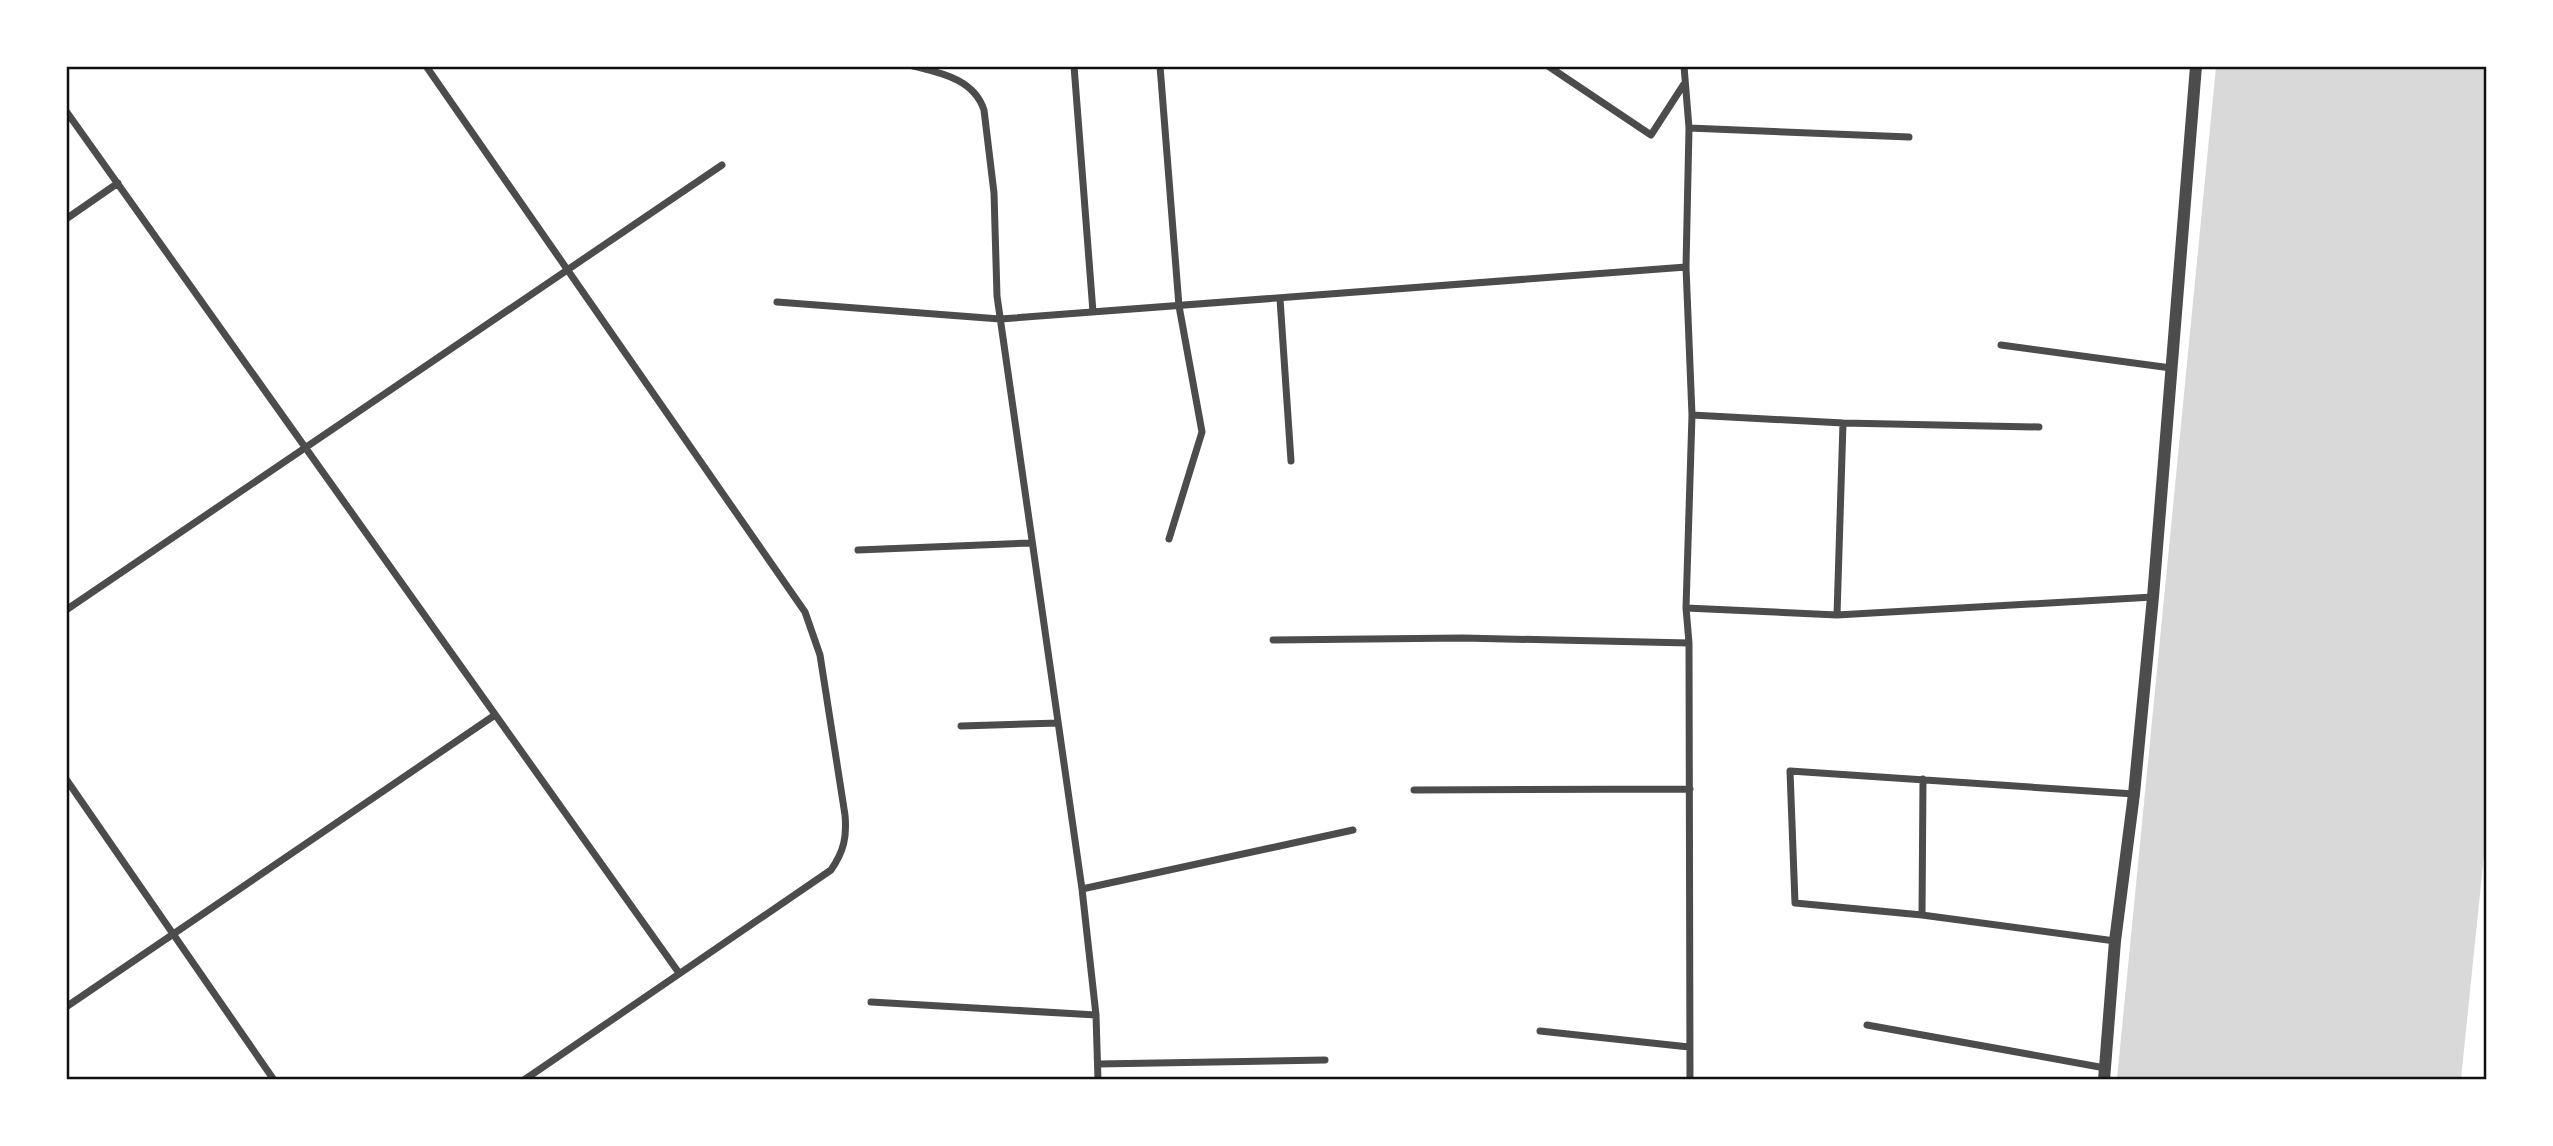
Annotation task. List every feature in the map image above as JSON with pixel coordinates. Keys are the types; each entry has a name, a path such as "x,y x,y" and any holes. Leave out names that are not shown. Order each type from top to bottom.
{"street":[{"path":"426,66 805,612 820,655 847,835 842,853 831,870 524,1080"},
{"path":"913,66 949,75 980,97 989,141 1000,319 1030,543 1082,888 1096,1015 1098,1080"},
{"path":"1074,66 1093,312"},
{"path":"1160,66 1179,306 1202,432 1169,539"},
{"path":"1548,66 1651,135 1684,84"},
{"path":"1684,66 1689,128 1686,267 1692,415 1686,608 1689,643 1690,1080"},
{"path":"1867,1026 2104,1074 2115,941 2134,794 2153,597 2196,66"},
{"path":"66,111 679,973"},
{"path":"1689,128 1909,137"},
{"path":"66,610 722,165"},
{"path":"66,219 118,183"},
{"path":"777,302 1000,319 1686,267"},
{"path":"1280,299 1291,461"},
{"path":"2001,345 2171,368"},
{"path":"1692,415 1843,423 2039,427"},
{"path":"1837,615 1843,423"},
{"path":"858,550 1030,543"},
{"path":"1686,608 1837,615 2153,597"},
{"path":"1273,640 1463,638 1689,643"},
{"path":"66,1007 495,715"},
{"path":"961,726 1058,723"},
{"path":"2115,941 1922,915 1795,903 1790,771 2134,794"},
{"path":"66,779 274,1080"},
{"path":"1922,915 1923,779"},
{"path":"1415,790 1690,789"},
{"path":"1082,888 1353,830"},
{"path":"871,1002 1096,1015"},
{"path":"1539,1031 1689,1047"},
{"path":"1098,1064 1325,1060"}],"shaded area":[{"path":"2216,67 2486,67 2486,835 2461,1079 2117,1079"}]}
